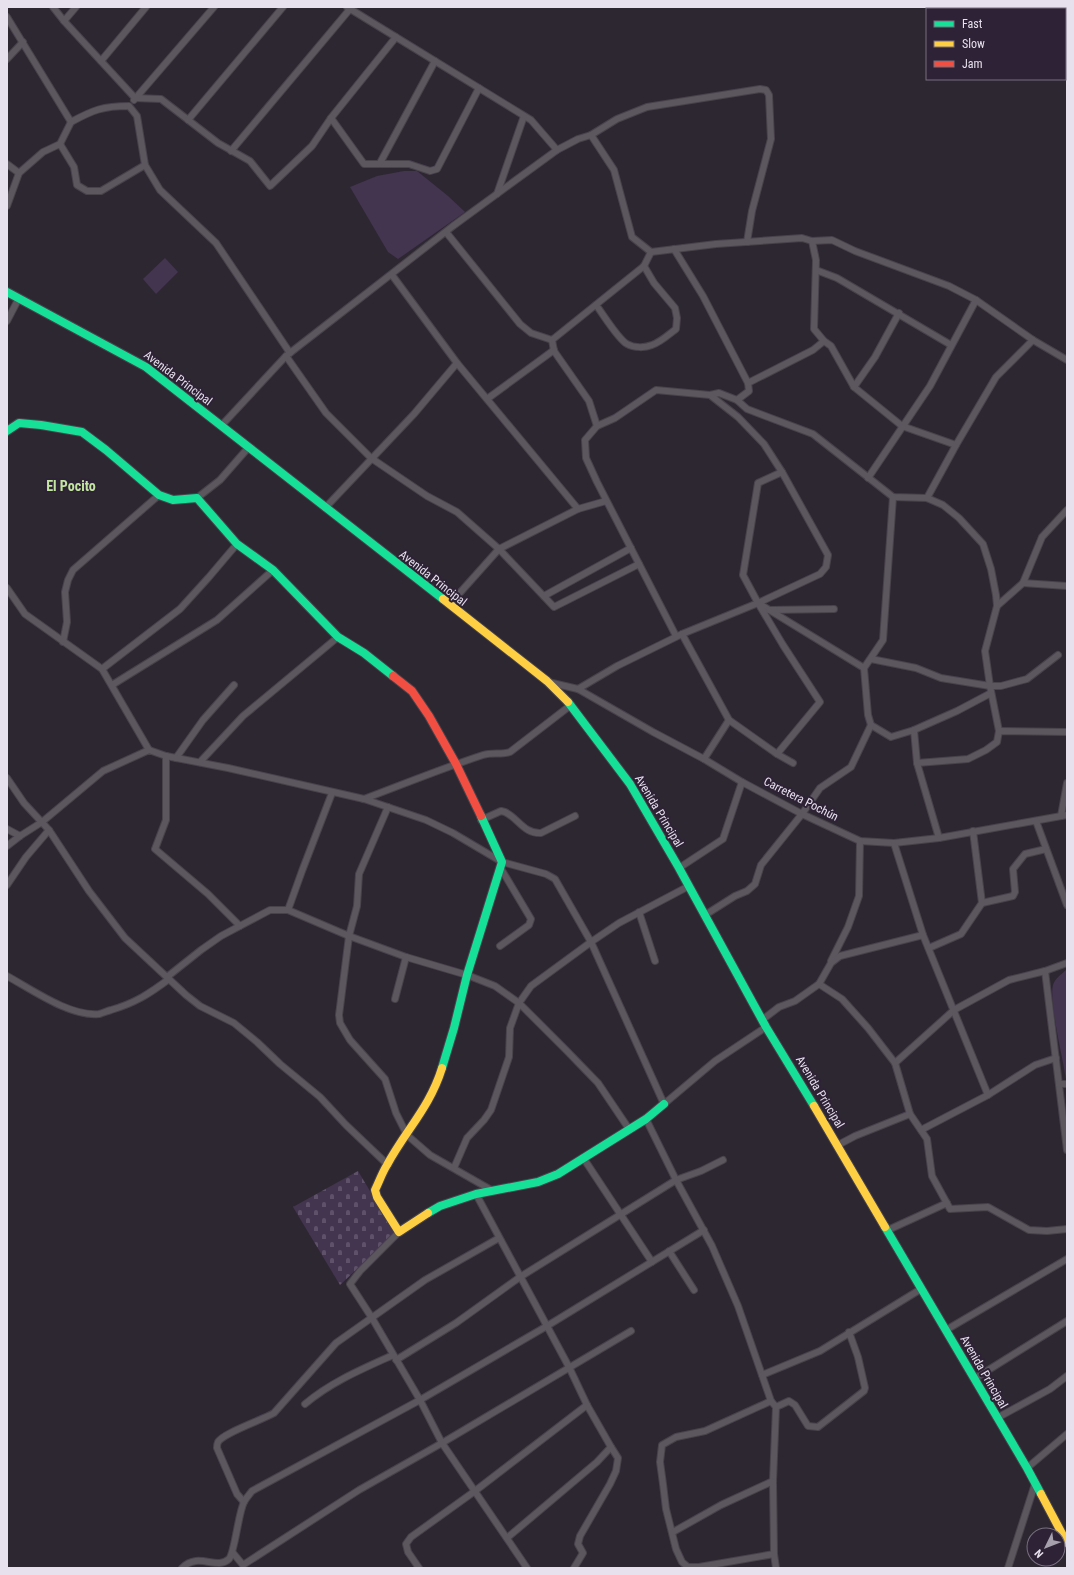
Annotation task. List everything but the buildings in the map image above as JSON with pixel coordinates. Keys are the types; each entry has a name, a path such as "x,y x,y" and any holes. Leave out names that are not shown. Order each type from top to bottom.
{"main road":[{"name":"Avenida Principal","path":"7,292 146,367 546,681 571,705 630,784 679,868 764,1023 838,1145 996,1418 1027,1468 1067,1543"},
{"path":"7,431 19,423 82,432 167,500 175,501 197,498 237,544 272,570 338,637 364,653 412,691 429,716 456,764 501,865 467,975 454,1028 438,1081 427,1104 387,1164 375,1190 375,1193 399,1232 436,1208 476,1194 548,1179 584,1159 646,1119 664,1104"}],"street":[{"path":"53,7 64,21 135,98 161,99 218,143 250,161 270,186 312,146 331,118 396,37"},
{"path":"64,21 76,7"},
{"path":"101,61 146,7"},
{"path":"129,106 214,7"},
{"path":"188,120 283,7"},
{"path":"231,151 349,8 531,120 557,150"},
{"path":"7,17 71,122"},
{"path":"7,59 23,42"},
{"path":"380,163 435,61"},
{"path":"331,118 364,164 409,164 430,171 437,169 479,88"},
{"path":"221,426 288,355 446,232 557,150 578,139 591,135 617,119 647,107 760,88 766,90 769,95 771,139 752,211 747,242"},
{"path":"7,206 19,173 43,152 60,144 71,122 92,110 116,106 129,106"},
{"path":"129,106 136,116 145,165 160,190 216,243 326,413 371,458 427,496 457,512 499,550 554,607 639,564"},
{"path":"497,194 524,116"},
{"path":"591,135 614,170 632,237 651,252 802,238 812,240 832,240 855,251 949,286 976,300 1033,340 1067,360"},
{"path":"60,144 74,167 77,185 87,191 101,191 145,165"},
{"path":"7,164 19,173"},
{"path":"446,232 520,324 531,333 552,340"},
{"path":"812,240 816,260 814,329 824,341 831,346 854,387 902,426 956,445"},
{"path":"674,249 702,296 748,382 749,391 737,400"},
{"path":"552,340 644,266 651,252"},
{"path":"596,305 627,344 639,347 651,346 660,342 676,329 677,318 675,308 654,283 644,266"},
{"path":"816,270 837,278 899,313 951,345"},
{"path":"392,275 456,363 578,509"},
{"path":"7,321 19,298"},
{"path":"868,478 930,386 976,300"},
{"path":"854,387 875,357 899,313"},
{"path":"552,340 554,350 588,401 597,426"},
{"path":"927,498 996,377 1033,340"},
{"path":"748,382 813,350 824,341"},
{"path":"487,399 554,350"},
{"path":"325,508 414,414 456,363"},
{"path":"793,763 777,754 729,720 639,564 606,501 586,458 585,440 597,426 614,418 656,390 710,395 719,393 737,400 747,409 812,434 892,497 927,498 943,505 959,518 983,544 991,569 997,606 985,651 991,693 999,731 997,742 986,750 968,759 917,763"},
{"path":"578,689 617,666 679,635 758,603 820,574 826,567 828,555 782,472 764,444 738,417 710,395"},
{"path":"197,498 220,480 248,448"},
{"path":"777,754 820,702 758,603 743,575 758,483 782,472"},
{"path":"63,642 67,622 65,592 68,580 73,570 159,495"},
{"path":"705,915 755,884 760,865 802,814 820,788 851,767 871,725 868,715 864,668 883,640 892,497"},
{"path":"449,605 499,550 578,509 606,501"},
{"path":"997,606 1023,583 1042,536 1067,510"},
{"path":"102,669 180,610 237,544"},
{"path":"544,596 631,548"},
{"path":"112,685 217,620 272,570"},
{"path":"1023,583 1067,586"},
{"path":"7,588 25,614 102,669 149,750 166,756 200,762 364,799 448,830 501,865 546,874 555,880 591,942 664,1104 715,1060 764,1023 779,1007 795,1001 819,984 848,927 859,896 860,841"},
{"path":"758,603 864,668"},
{"path":"769,610 834,609"},
{"path":"200,762 243,716 338,637"},
{"path":"871,659 916,668 941,678 990,686 1001,686 1027,679 1058,655"},
{"name":"Carretera Pochún","path":"546,681 578,689 704,759 742,782 802,814 860,841 894,843 939,838 1064,815"},
{"path":"176,758 203,720 234,685"},
{"path":"871,725 891,737 914,730 957,711 991,693"},
{"path":"364,799 488,753 504,754 510,752 571,705"},
{"path":"704,759 729,720"},
{"path":"914,730 917,763 939,838"},
{"path":"999,731 1067,732"},
{"path":"7,846 42,822 103,771 149,750"},
{"path":"166,756 166,820 155,849 208,894 240,926"},
{"path":"7,778 24,803 49,830 89,892 125,938 186,995 200,1006 234,1023 257,1042 280,1064 320,1097 346,1125 387,1164"},
{"path":"679,868 723,839 742,782"},
{"path":"1064,815 1067,783"},
{"path":"288,910 332,793"},
{"path":"388,807 359,874 357,906 349,936 339,1015 340,1023 350,1040 385,1079 396,1113 407,1135 430,1155 493,1190"},
{"path":"481,820 501,811 505,812 526,830 536,834 575,816"},
{"path":"1036,821 1067,904"},
{"path":"7,829 20,836"},
{"path":"7,885 26,857 49,830"},
{"path":"929,948 961,934 982,903 973,831"},
{"path":"894,843 923,935 988,1095"},
{"path":"982,903 1013,896 1016,892 1014,869 1025,854 1046,848"},
{"path":"500,946 529,925 531,919 501,865"},
{"path":"454,1168 467,1138 491,1110 509,1057 510,1028 519,1003 531,986 619,923 689,886"},
{"path":"7,976 52,1002 77,1011 99,1014 122,1007 146,996 211,942 240,926 270,910 288,910 349,936 406,957 467,975 495,986 519,1003 598,1083 629,1129"},
{"path":"639,912 655,961"},
{"path":"831,963 840,956 923,935"},
{"path":"395,999 406,957"},
{"path":"895,1063 954,1010 1009,980 1045,971 1067,963"},
{"path":"1045,971 1067,1150"},
{"path":"819,984 842,999 868,1028 895,1063 910,1114 927,1139 932,1176 950,1209 988,1207 1029,1230 1067,1230"},
{"path":"921,1130 988,1095 1035,1065 1056,1058"},
{"path":"1058,1084 1067,1084"},
{"path":"838,1145 855,1136 910,1114"},
{"path":"646,1119 676,1180 712,1246 738,1306 771,1401 776,1407 773,1481 774,1554 776,1568"},
{"path":"584,1159 652,1262"},
{"path":"305,1404 317,1394 349,1375 395,1358 456,1323 520,1277 676,1180 723,1160"},
{"path":"476,1194 569,1367 587,1405 618,1458 616,1471 580,1536 578,1544 583,1553 574,1568"},
{"path":"888,1230 947,1203"},
{"path":"182,1568 188,1562 195,1560 217,1563 228,1560 233,1553 235,1533 244,1502 252,1492 420,1400 547,1326 704,1230"},
{"path":"399,1232 360,1271 350,1284 372,1318 420,1400 442,1443 527,1568"},
{"path":"244,1502 237,1494 217,1448 219,1441 274,1412 336,1343 425,1280 499,1238"},
{"path":"669,1251 694,1290"},
{"path":"946,1330 1067,1260"},
{"path":"762,1375 820,1351 921,1289"},
{"path":"974,1379 1067,1321"},
{"path":"233,1553 244,1567 359,1490 442,1443 631,1331"},
{"path":"776,1407 789,1402 795,1405 808,1426 818,1427 864,1391 865,1388 858,1356 849,1332"},
{"path":"996,1418 1050,1389 1067,1376"},
{"path":"771,1401 705,1430 676,1437 662,1445 660,1462 666,1509 673,1532 676,1549 682,1562 688,1567 719,1564 774,1554"},
{"path":"419,1568 408,1552 406,1544 411,1537 475,1491 587,1405"},
{"path":"1027,1468 1067,1434"},
{"path":"507,1538 597,1462 611,1447"},
{"path":"673,1532 721,1505 773,1481"},
{"path":"1008,1568 1036,1484"}],"green space":[{"path":"404,171 417,171 465,212 398,259 388,252 350,187 377,176"},
{"path":"165,258 178,272 156,294 143,279"},
{"path":"1067,969 1066,1079 1052,993 1055,980"},
{"path":"358,1171 395,1233 340,1285 293,1207"}],"traffic: fast":[{"path":"7,292 146,367 443,599"},
{"path":"7,431 19,423 82,432 106,450 159,495 173,500 197,498 237,544 273,570 338,637 364,653 393,676"},
{"path":"568,702 630,784 679,868 766,1027 814,1106"},
{"path":"442,1068 454,1028 467,975 502,862 481,816"},
{"path":"428,1213 440,1206 476,1194 538,1182 558,1174 646,1119 664,1104"},
{"path":"885,1227 1041,1494"}],"traffic: slow":[{"path":"443,599 547,681 568,702"},
{"path":"428,1213 399,1232 377,1197 375,1190 394,1152 431,1095 442,1068"},
{"path":"814,1106 885,1227"},
{"path":"1041,1494 1067,1543"}],"traffic: jam":[{"path":"393,676 412,691 429,716 456,764 481,816"}],"district":[{"name":"El Pocito","path":"71,486"}]}
